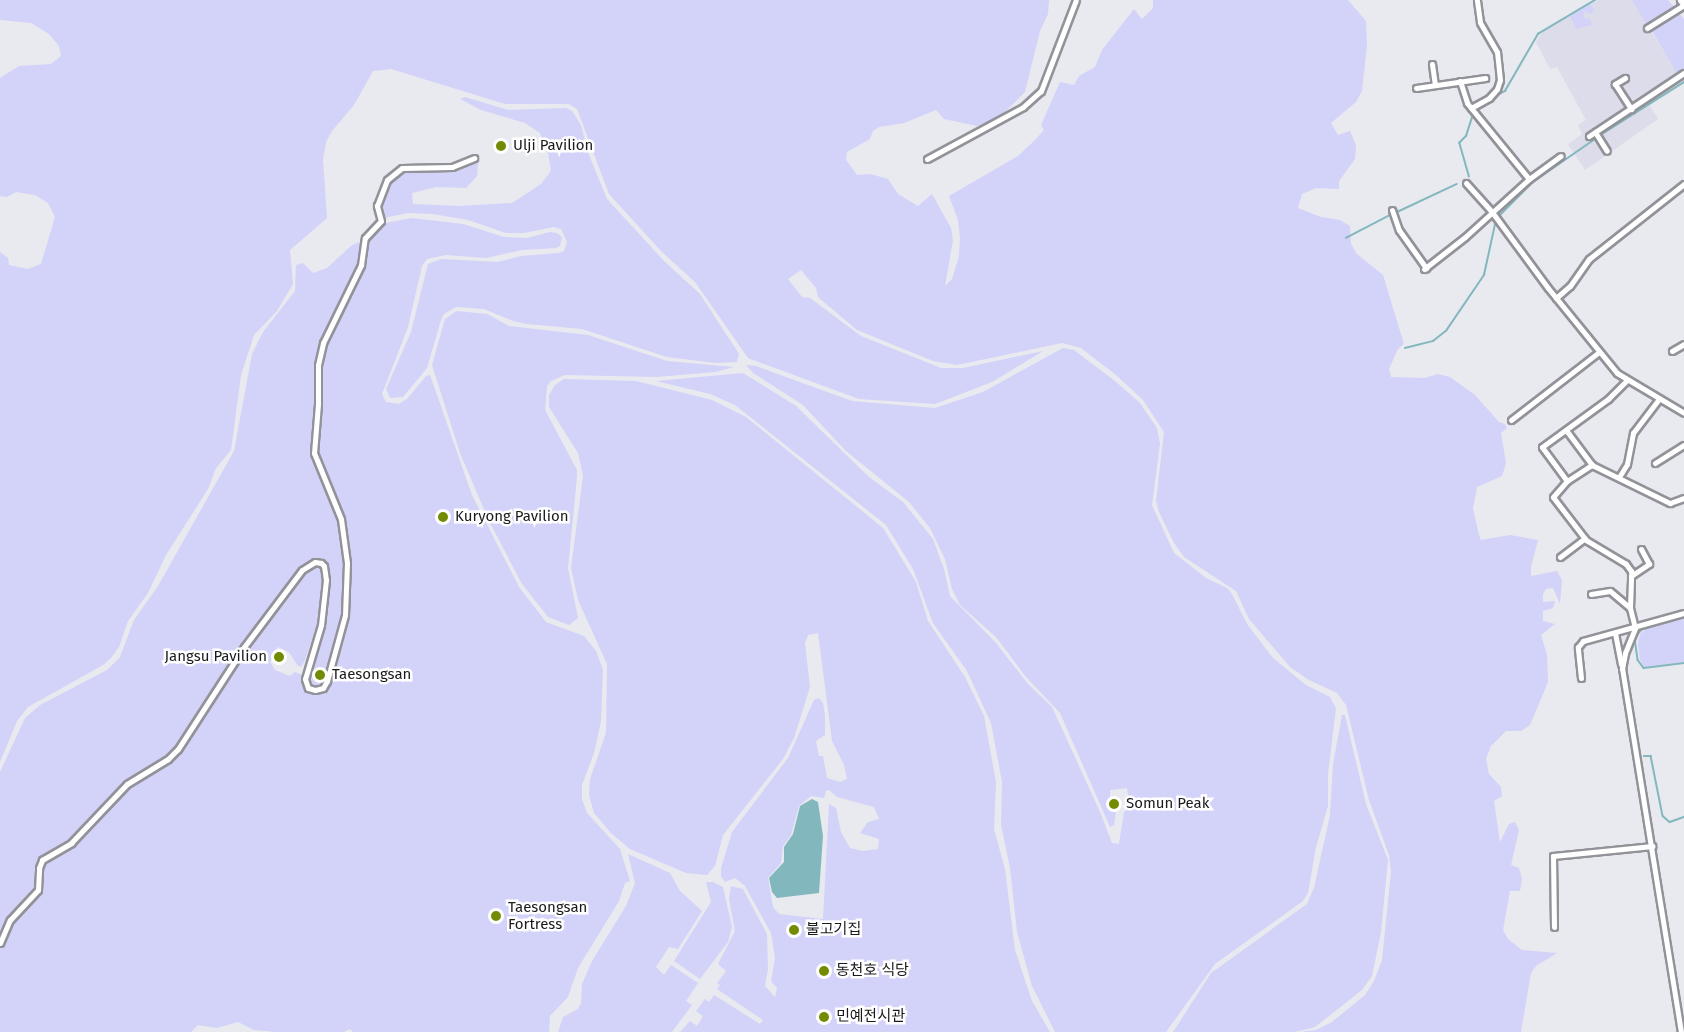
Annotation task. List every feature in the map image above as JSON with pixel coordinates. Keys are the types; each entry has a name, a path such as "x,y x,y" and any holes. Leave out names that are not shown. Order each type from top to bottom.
{"main road":[{"path":"1681,0 1684,5"}],"street":[{"path":"927,159 1023,107 1041,91 1076,0"},
{"path":"1472,108 1489,98 1497,89 1500,80 1497,52 1483,30 1477,0"},
{"path":"1647,28 1684,5"},
{"path":"1432,63 1434,85"},
{"path":"1607,151 1595,136 1684,74"},
{"path":"1416,88 1485,78"},
{"path":"1625,78 1615,84 1630,113"},
{"path":"1460,81 1465,100 1529,179"},
{"path":"1392,210 1396,227 1425,268 1529,179 1561,156"},
{"path":"0,943 10,920 38,890 39,868 42,860 71,843 127,784 168,759 178,749 244,647 302,570 315,562 321,562 324,566 326,580 321,625 305,679 308,688 315,690 322,688 327,681 345,615 347,563 341,519 314,453 318,365 323,343 361,265 365,238 381,220 377,206 387,180 402,168 452,167 474,158"},
{"path":"1466,183 1498,219 1599,352 1627,380 1684,413"},
{"path":"1556,298 1570,286 1589,259 1684,184"},
{"path":"1672,351 1684,344"},
{"path":"1511,420 1599,352"},
{"path":"1567,481 1542,447 1608,399 1627,380"},
{"path":"1619,477 1627,464 1633,432 1659,399"},
{"path":"1566,430 1592,465 1609,475 1619,477 1670,503 1684,498"},
{"path":"1655,463 1684,445"},
{"path":"1592,465 1567,481 1556,492 1553,499 1585,538 1626,564 1631,576 1630,608 1635,628 1625,653 1622,669"},
{"path":"1560,557 1585,538"},
{"path":"1631,576 1649,564 1641,549"},
{"path":"1591,594 1610,591 1630,608"},
{"path":"1581,678 1578,658 1580,644 1684,613"},
{"path":"1615,633 1653,846 1681,1032"},
{"path":"1554,927 1553,856 1653,846"}],"shaded area":[{"path":"0,0 1049,0 1048,14 1040,31 1025,92 1000,117 977,126 944,119 936,110 904,123 879,127 873,131 870,139 847,152 846,160 857,175 870,174 888,179 898,194 918,206 932,194 951,228 953,240 945,286 952,279 959,256 960,238 958,220 949,196 1018,156 1035,140 1044,130 1041,125 1060,82 1074,85 1079,76 1095,67 1102,50 1134,9 1142,19 1153,8 1153,0 1348,0 1366,21 1367,45 1362,91 1356,102 1331,123 1338,135 1350,131 1356,145 1355,159 1339,181 1339,189 1316,188 1302,194 1298,208 1321,217 1340,220 1350,226 1351,244 1357,254 1383,275 1404,344 1398,349 1389,369 1391,377 1425,378 1438,374 1450,377 1475,395 1499,422 1505,424 1507,428 1501,433 1506,463 1502,476 1477,487 1473,509 1479,535 1481,540 1510,535 1538,540 1531,576 1557,571 1562,580 1560,604 1553,588 1546,589 1543,594 1543,602 1555,601 1553,608 1543,611 1543,621 1555,624 1541,635 1547,655 1548,682 1530,725 1521,731 1506,731 1491,746 1486,759 1489,774 1501,787 1502,796 1494,801 1500,842 1509,824 1515,822 1519,830 1511,865 1519,868 1522,879 1520,891 1510,891 1503,930 1508,939 1522,950 1557,953 1536,966 1531,973 1521,1032 1301,1032 1316,1030 1332,1022 1365,995 1374,981 1382,960 1391,872 1389,855 1369,800 1346,705 1337,693 1309,680 1290,667 1249,619 1236,591 1184,557 1174,543 1156,501 1164,432 1143,400 1116,375 1081,348 1062,343 957,365 933,361 857,330 818,297 816,288 801,270 788,279 802,297 810,298 861,336 941,368 963,368 1043,351 992,382 935,404 859,399 748,358 695,282 662,252 609,194 577,109 569,104 505,104 391,69 373,71 354,105 332,131 326,142 323,160 327,218 290,250 293,284 277,311 254,335 241,375 231,450 216,468 208,489 166,555 148,593 128,621 119,647 111,658 103,665 28,707 17,721 0,762 0,252 8,258 9,265 28,269 41,264 55,217 48,203 35,195 16,192 7,197 0,196 0,78 19,66 51,64 61,56 59,46 49,34 31,23 0,20"},
{"path":"1598,0 1633,0 1680,79 1647,101 1658,119 1585,170 1568,144 1582,134 1578,125 1586,120 1557,67 1551,69 1536,42 1542,32"},
{"path":"1632,0 1668,0 1675,8 1647,25"},
{"path":"1590,4 1594,9 1591,14 1584,12 1583,18 1590,19 1592,25 1576,29 1570,16"},
{"path":"1678,12 1684,19 1684,72 1678,76 1651,29"},
{"path":"465,97 508,110 566,108 572,111 581,125 589,155 607,199 664,261 700,294 739,354 737,362 715,363 667,357 582,329 527,324 484,309 456,307 444,314 441,320 427,368 403,397 390,398 386,389 411,332 428,264 441,259 498,262 521,256 559,253 564,251 567,242 561,229 554,227 524,233 506,233 468,220 433,214 408,213 384,218 379,206 382,197 394,176 400,172 451,170 474,162 478,163 477,176 466,188 436,187 412,193 413,204 459,206 512,203 541,184 551,171 548,153 540,133 525,123 481,110 460,99"},
{"path":"412,218 463,224 504,237 527,238 550,232 562,237 560,246 556,248 522,250 486,258 446,255 427,259 422,266 408,327 382,394 386,402 399,404 407,399 426,376 430,375 472,495 519,587 546,622 584,636 596,651 603,670 601,721 594,753 582,785 582,799 587,813 620,849 630,881 625,883 619,901 578,968 568,997 550,1016 549,1032 353,1032 350,1029 344,1032 276,1032 254,1030 238,1022 217,1028 198,1025 191,1032 0,1032 0,948 12,922 31,905 41,891 45,864 66,852 122,793 174,758 191,737 242,654 285,603 310,566 321,567 323,580 317,624 305,660 301,667 297,665 289,652 278,647 270,662 275,670 290,676 295,672 302,675 304,686 312,694 324,690 334,671 349,603 349,563 344,520 318,460 321,361 362,269 367,240 385,223"},
{"path":"362,241 356,270 320,349 314,464 338,519 345,564 344,614 331,667 323,683 314,687 307,679 322,626 328,576 324,561 317,558 305,564 172,752 115,792 70,840 40,859 37,866 37,884 32,895 9,919 0,935 0,772 25,718 40,705 107,670 120,657 134,620 158,586 234,451 252,354 263,332 295,291 296,265 303,263 313,273 327,268 352,245"},
{"path":"457,311 487,314 509,326 588,335 667,361 734,367 715,372 657,377 565,375 551,381 547,386 545,410 577,470 568,568 578,618 569,625 548,617 522,584 489,521 460,453 432,365 445,319"},
{"path":"1063,348 1074,350 1115,381 1140,403 1157,428 1160,444 1152,505 1174,553 1206,578 1227,588 1247,624 1273,658 1306,685 1330,697 1336,708 1328,774 1328,806 1316,847 1308,893 1303,901 1215,964 1166,1032 1055,1032 1032,986 1017,932 1010,868 1001,825 1002,782 991,723 967,671 933,623 913,569 886,525 735,405 710,394 656,381 743,373 796,406 869,477 903,502 933,539 944,569 950,596 996,643 1028,684 1052,707 1112,843 1119,844 1124,812 1130,808 1127,788 1110,790 1110,809 1116,812 1114,825 1110,827 1060,713 1026,677 996,637 960,605 952,589 945,559 930,528 909,502 846,451 803,405 753,373 746,365 756,366 852,401 935,408 983,392"},
{"path":"564,379 636,381 712,400 746,417 883,528 916,582 928,621 965,677 984,716 996,782 994,829 1005,869 1015,950 1032,1001 1050,1032 680,1032 690,1021 697,1026 703,1016 696,1011 705,999 709,1002 714,995 760,1024 763,1020 717,989 720,985 717,983 726,971 718,964 735,931 729,899 731,886 743,889 767,934 768,969 765,986 775,997 777,988 771,981 775,958 771,933 745,886 735,878 725,882 721,876 721,868 732,832 788,758 814,700 819,698 823,703 825,715 825,735 816,741 819,756 823,756 827,778 840,782 847,779 844,765 832,741 818,633 808,635 805,643 810,687 794,738 783,759 723,835 715,866 707,875 686,873 630,849 611,833 594,813 589,795 590,779 606,733 607,664 578,600 571,568 583,476 578,453 549,407 549,395 555,385","holes":["829,790 837,797 874,807 879,819 868,822 860,833 879,839 878,849 863,851 850,848 841,832 836,808 829,804 823,919 779,914 773,907 768,878 781,863 783,846 791,835 799,806 811,796 824,798 826,791"]},
{"path":"1684,619 1684,662 1644,667 1640,660 1638,644 1640,634 1647,628"},
{"path":"1342,715 1345,715 1366,804 1388,860 1381,932 1372,976 1362,990 1315,1027 1295,1032 1173,1032 1211,973 1307,904 1314,888 1330,815 1333,764"},
{"path":"812,799 818,802 823,836 819,893 777,898 772,892 769,878 784,862 784,847 793,834 800,806"},
{"path":"628,854 670,873 680,891 702,911 678,949 669,947 656,967 664,975 671,965 698,983 686,1001 692,1005 672,1032 558,1032 563,1017 578,1009 581,1003 582,984 592,961 626,906 635,883"},
{"path":"706,882 713,882 723,887 732,927 728,942 700,979 674,961 711,902"}],"waterway":[{"path":"1492,98 1505,91 1538,34 1595,0"},
{"path":"1599,136 1684,82"},
{"path":"1469,177 1459,143 1466,136 1473,115"},
{"path":"1499,216 1533,182 1595,139"},
{"path":"1395,213 1457,184"},
{"path":"1346,238 1390,215"},
{"path":"1405,348 1433,341 1446,331 1484,275 1496,220"},
{"path":"1684,617 1643,629 1635,638 1638,660 1644,668 1684,663"},
{"path":"1644,756 1651,756 1663,816 1670,822 1684,817"}],"place":[{"name":"Ulji Pavilion","path":"501,146"},
{"name":"Kuryong Pavilion","path":"443,517"},
{"name":"Jangsu Pavilion","path":"279,657"},
{"name":"Taesongsan","path":"320,675"},
{"name":"Somun Peak","path":"1114,804"},
{"name":"Taesongsan Fortress","path":"496,916"},
{"name":"불고기집","path":"794,930"},
{"name":"동천호 식당","path":"824,971"},
{"name":"민예전시관","path":"824,1017"}]}
